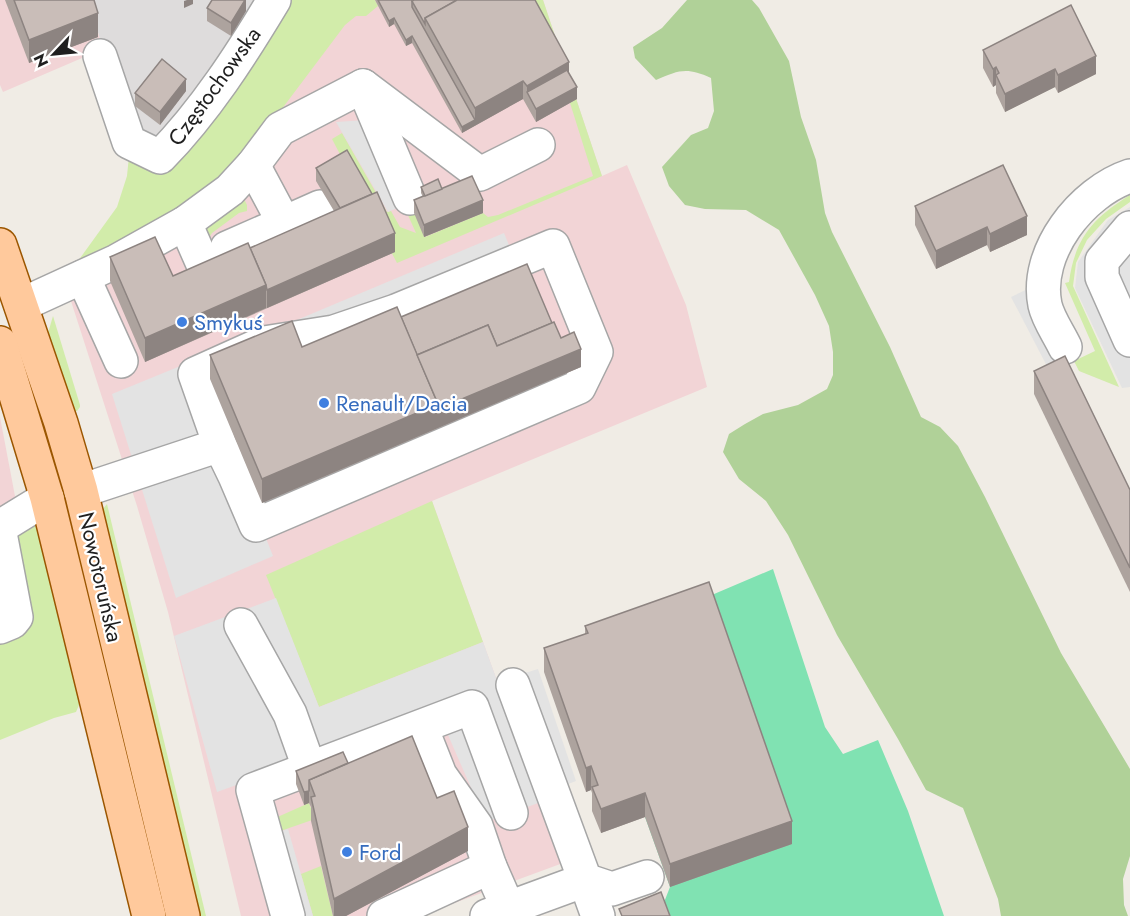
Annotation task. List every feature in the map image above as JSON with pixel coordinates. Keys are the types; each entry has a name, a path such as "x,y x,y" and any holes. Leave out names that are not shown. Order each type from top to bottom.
{"main road":[{"name":"Nowotoruńska","path":"0,245 61,423 81,491 183,916"},
{"name":"Nowotoruńska","path":"0,343 47,498 149,916"}],"street":[{"name":"Częstochowska","path":"100,56 129,142 160,157 183,134 250,40 274,0"},
{"path":"363,86 480,174 538,145"},
{"path":"21,305 117,261 185,223 230,190 254,165 280,129 363,86"},
{"path":"363,86 410,198"},
{"path":"254,165 284,223"},
{"path":"1065,347 1045,306 1043,281 1052,251 1064,227 1088,201 1114,181 1130,176"},
{"path":"185,223 217,260 284,223 320,207"},
{"path":"1130,228 1102,261 1102,277 1130,340"},
{"path":"553,246 596,352 579,387 256,525 236,476 220,445 195,374 264,343 334,332 396,311 553,246"},
{"path":"83,277 121,360"},
{"path":"81,491 220,445"},
{"path":"0,527 47,498"},
{"path":"0,533 16,617 12,622 0,627"},
{"path":"241,625 290,714 310,770"},
{"path":"513,684 598,916"},
{"path":"288,916 253,790 472,706 511,813"},
{"path":"421,727 440,775 476,826 490,867 497,912 585,880 612,889 647,877"},
{"path":"384,916 490,867"}],"shaded area":[{"path":"0,0 88,0 103,49 3,92 0,85"},
{"path":"88,0 274,0 153,142 138,139 103,49"},
{"path":"305,0 543,0 602,176 627,165 686,305 707,387 432,501 563,863 419,916 241,916 168,612 137,506 70,298"},
{"path":"365,120 402,206 388,212 336,122"},
{"path":"1130,207 1130,387 1122,388 1075,288 1078,262 1108,220"},
{"path":"504,233 511,250 299,339 292,322"},
{"path":"1034,286 1072,361 1050,372 1011,297"},
{"path":"195,360 273,556 176,598 112,394"},
{"path":"0,417 22,533 0,543"},
{"path":"276,598 319,707 483,642 541,802 486,822 438,712 217,792 174,636"},
{"path":"538,669 576,781 560,787 522,674"},
{"path":"288,829 313,916 295,916 272,834"}],"green space":[{"path":"290,0 375,0 378,6 366,16 356,16 345,25 239,166 178,215 78,261 117,207 127,176 129,156 139,155"},
{"path":"525,0 543,0 602,176 397,263 332,139 342,133 387,212 391,211 400,227 416,233 407,213 424,199 425,237 483,213 488,217 498,215 593,176 570,103 576,99"},
{"path":"687,0 752,0 759,8 789,61 801,117 816,160 825,213 832,232 890,347 921,417 940,427 958,446 1061,653 1130,769 1130,856 1123,879 1124,905 1128,916 1001,916 998,899 963,808 926,790 837,635 788,535 766,501 739,479 723,452 729,434 745,424 763,414 798,405 827,389 833,375 833,352 829,326 815,295 779,230 746,210 705,209 685,205 669,186 662,167 691,135 708,128 714,111 711,78 696,72 683,71 656,80 635,58 633,47 662,28"},
{"path":"1130,195 1130,202 1106,219 1087,240 1076,263 1073,286 1119,387 1079,371 1074,361 1095,351 1065,283 1069,282 1076,253 1088,231 1106,212"},
{"path":"243,197 247,211 239,213 212,233 208,239 200,225"},
{"path":"53,316 80,405 77,411 72,412 48,333"},
{"path":"432,501 483,642 319,707 266,575"},
{"path":"107,504 206,916 196,916 102,519 103,509"},
{"path":"37,522 79,696 79,705 76,712 54,718 0,740 0,642 27,631 8,536"},
{"path":"773,569 825,727 843,754 878,740 908,811 944,916 663,916 661,910 670,887 585,649"},
{"path":"309,803 315,819 272,834 273,819"},
{"path":"321,866 333,916 313,916 301,874"}],"building":[{"path":"14,0 94,0 98,13 29,40"},
{"path":"212,0 245,0 231,23 207,8"},
{"path":"378,0 414,0 412,7 475,120 462,127 412,36 406,40 394,18 389,21"},
{"path":"457,0 425,18 425,24 412,1"},
{"path":"457,0 535,0 569,62 527,86 523,81 475,108 425,18"},
{"path":"1071,5 1096,56 1058,75 1055,69 1005,94 996,75 999,73 996,67 993,69 983,50"},
{"path":"162,59 186,79 160,112 135,93"},
{"path":"567,70 577,87 536,109 527,92"},
{"path":"347,150 372,194 340,208 316,168"},
{"path":"1003,165 1027,216 990,234 987,227 936,251 915,206"},
{"path":"472,176 483,200 424,225 414,200"},
{"path":"438,179 442,189 425,196 421,187"},
{"path":"377,192 395,233 267,290 250,248"},
{"path":"155,237 173,276 248,243 266,285 145,338 110,257"},
{"path":"527,264 552,323 497,346 488,325 417,355 401,317"},
{"name":"Renault/Dacia","path":"397,307 438,404 262,479 210,355 292,321 302,347"},
{"path":"554,322 561,338 574,332 581,349 438,409 438,404 417,355 488,325 497,346"},
{"path":"1065,356 1130,490 1130,568 1034,371"},
{"path":"709,582 792,821 670,864 645,793 601,809 592,787 598,785 591,766 586,768 544,648 588,633 585,626"},
{"path":"412,736 437,798 454,791 468,827 334,899 311,797 315,796 309,780"},
{"path":"343,752 348,763 309,780 309,791 304,792 296,771"},
{"path":"661,892 670,916 622,916 619,909"}],"place":[{"name":"Smykuś","path":"182,322"},
{"name":"Renault/Dacia","path":"324,403"},
{"name":"Ford","path":"347,852"}]}
